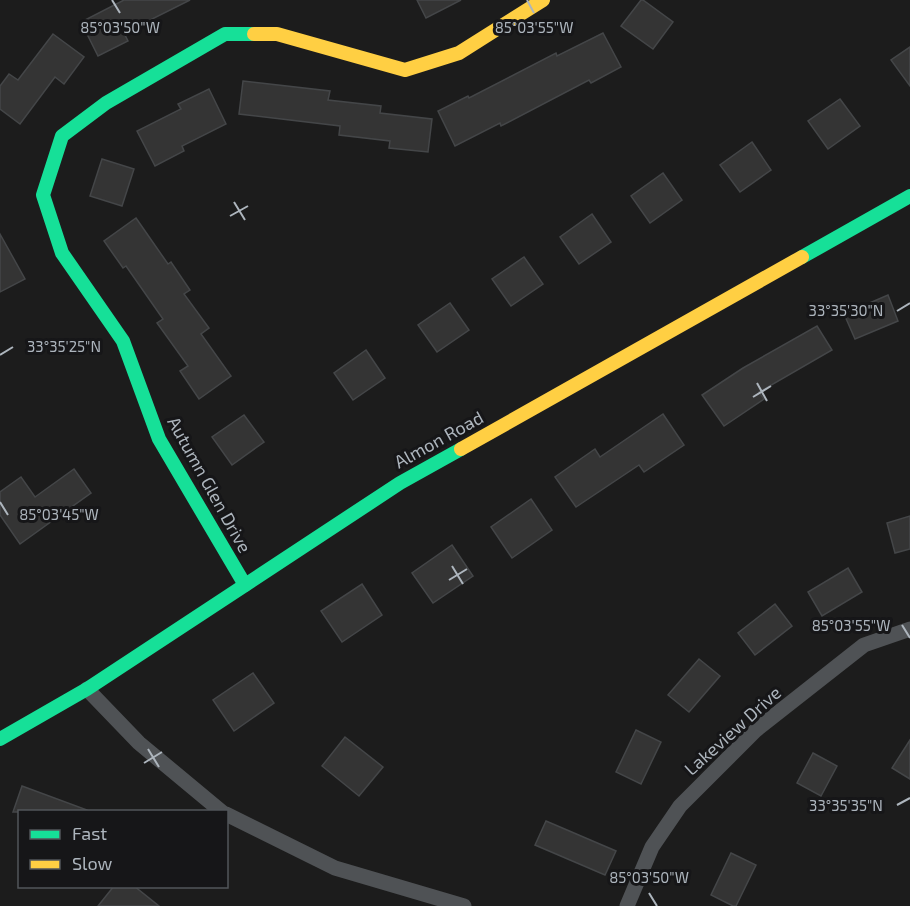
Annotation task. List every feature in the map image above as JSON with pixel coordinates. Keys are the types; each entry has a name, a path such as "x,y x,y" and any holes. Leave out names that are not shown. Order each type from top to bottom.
{"street":[{"name":"Autumn Glen Drive","path":"245,585 159,438 123,341 62,253 43,195 62,136 106,104 225,34 277,34 405,70 459,53 543,0"},
{"name":"Almon Road","path":"0,739 87,689 400,483 910,196"},
{"name":"Lakeview Drive","path":"627,906 652,847 680,806 756,730 864,645 910,629"},
{"path":"87,689 139,743 220,810"},
{"path":"228,815 335,868 464,906"}],"building":[{"path":"124,0 190,0 124,33 128,41 98,56 81,22"},
{"path":"417,0 461,0 426,18"},
{"path":"641,0 673,22 653,49 621,26"},
{"path":"603,33 621,67 591,83 589,80 501,126 500,123 455,146 438,111 468,96 469,98 556,53 557,56"},
{"path":"53,34 84,57 64,84 55,77 20,124 0,109 0,86 9,74 18,80"},
{"path":"910,47 910,86 891,60"},
{"path":"243,81 330,91 328,100 381,106 380,113 432,119 428,152 389,148 390,141 339,135 340,126 239,114"},
{"path":"209,89 226,124 182,146 184,151 155,166 137,131 181,109 178,104"},
{"path":"840,99 860,126 828,149 808,121"},
{"path":"752,142 771,170 740,192 720,165"},
{"path":"102,159 134,169 122,206 90,196"},
{"path":"663,173 682,200 650,223 631,196"},
{"path":"592,214 611,242 579,264 560,237"},
{"path":"136,218 168,264 171,262 190,290 184,294 209,328 201,334 231,376 199,399 180,371 188,366 157,323 163,319 126,266 123,268 104,241"},
{"path":"0,234 25,279 0,292"},
{"path":"524,257 543,284 511,306 492,279"},
{"path":"888,295 898,321 855,339 844,314"},
{"path":"450,303 469,330 437,352 418,325"},
{"path":"817,326 832,350 759,392 764,399 724,426 702,395 743,368"},
{"path":"366,350 385,378 353,400 334,373"},
{"path":"663,414 684,445 644,472 639,465 576,507 555,477 595,449 600,457"},
{"path":"244,415 264,442 232,465 212,437"},
{"path":"74,469 91,493 20,544 0,515 0,492 21,477 35,497"},
{"path":"531,499 552,530 512,558 491,527"},
{"path":"910,516 910,549 895,553 887,523"},
{"path":"452,545 473,576 433,603 412,573"},
{"path":"848,568 862,592 822,616 808,592"},
{"path":"362,584 382,615 342,642 321,611"},
{"path":"775,604 792,626 755,655 738,633"},
{"path":"699,659 720,676 689,712 668,695"},
{"path":"253,673 274,703 234,731 213,700"},
{"path":"636,730 661,742 641,784 616,772"},
{"path":"345,737 383,767 359,796 322,766"},
{"path":"910,740 910,779 892,768"},
{"path":"813,753 837,766 821,796 797,783"},
{"path":"22,786 87,810 18,810 18,812 13,812"},
{"path":"546,821 616,851 605,875 535,845"},
{"path":"731,853 756,865 736,906 711,895"},
{"path":"112,888 136,888 159,906 98,906"}],"traffic: fast":[{"path":"245,585 159,439 123,341 62,253 43,195 62,136 106,103 225,34 254,34"},
{"path":"802,257 910,196"},
{"path":"0,739 87,689 400,483 461,449"}],"traffic: slow":[{"path":"254,34 277,34 405,70 459,53 543,0"},
{"path":"461,449 802,257"}]}
